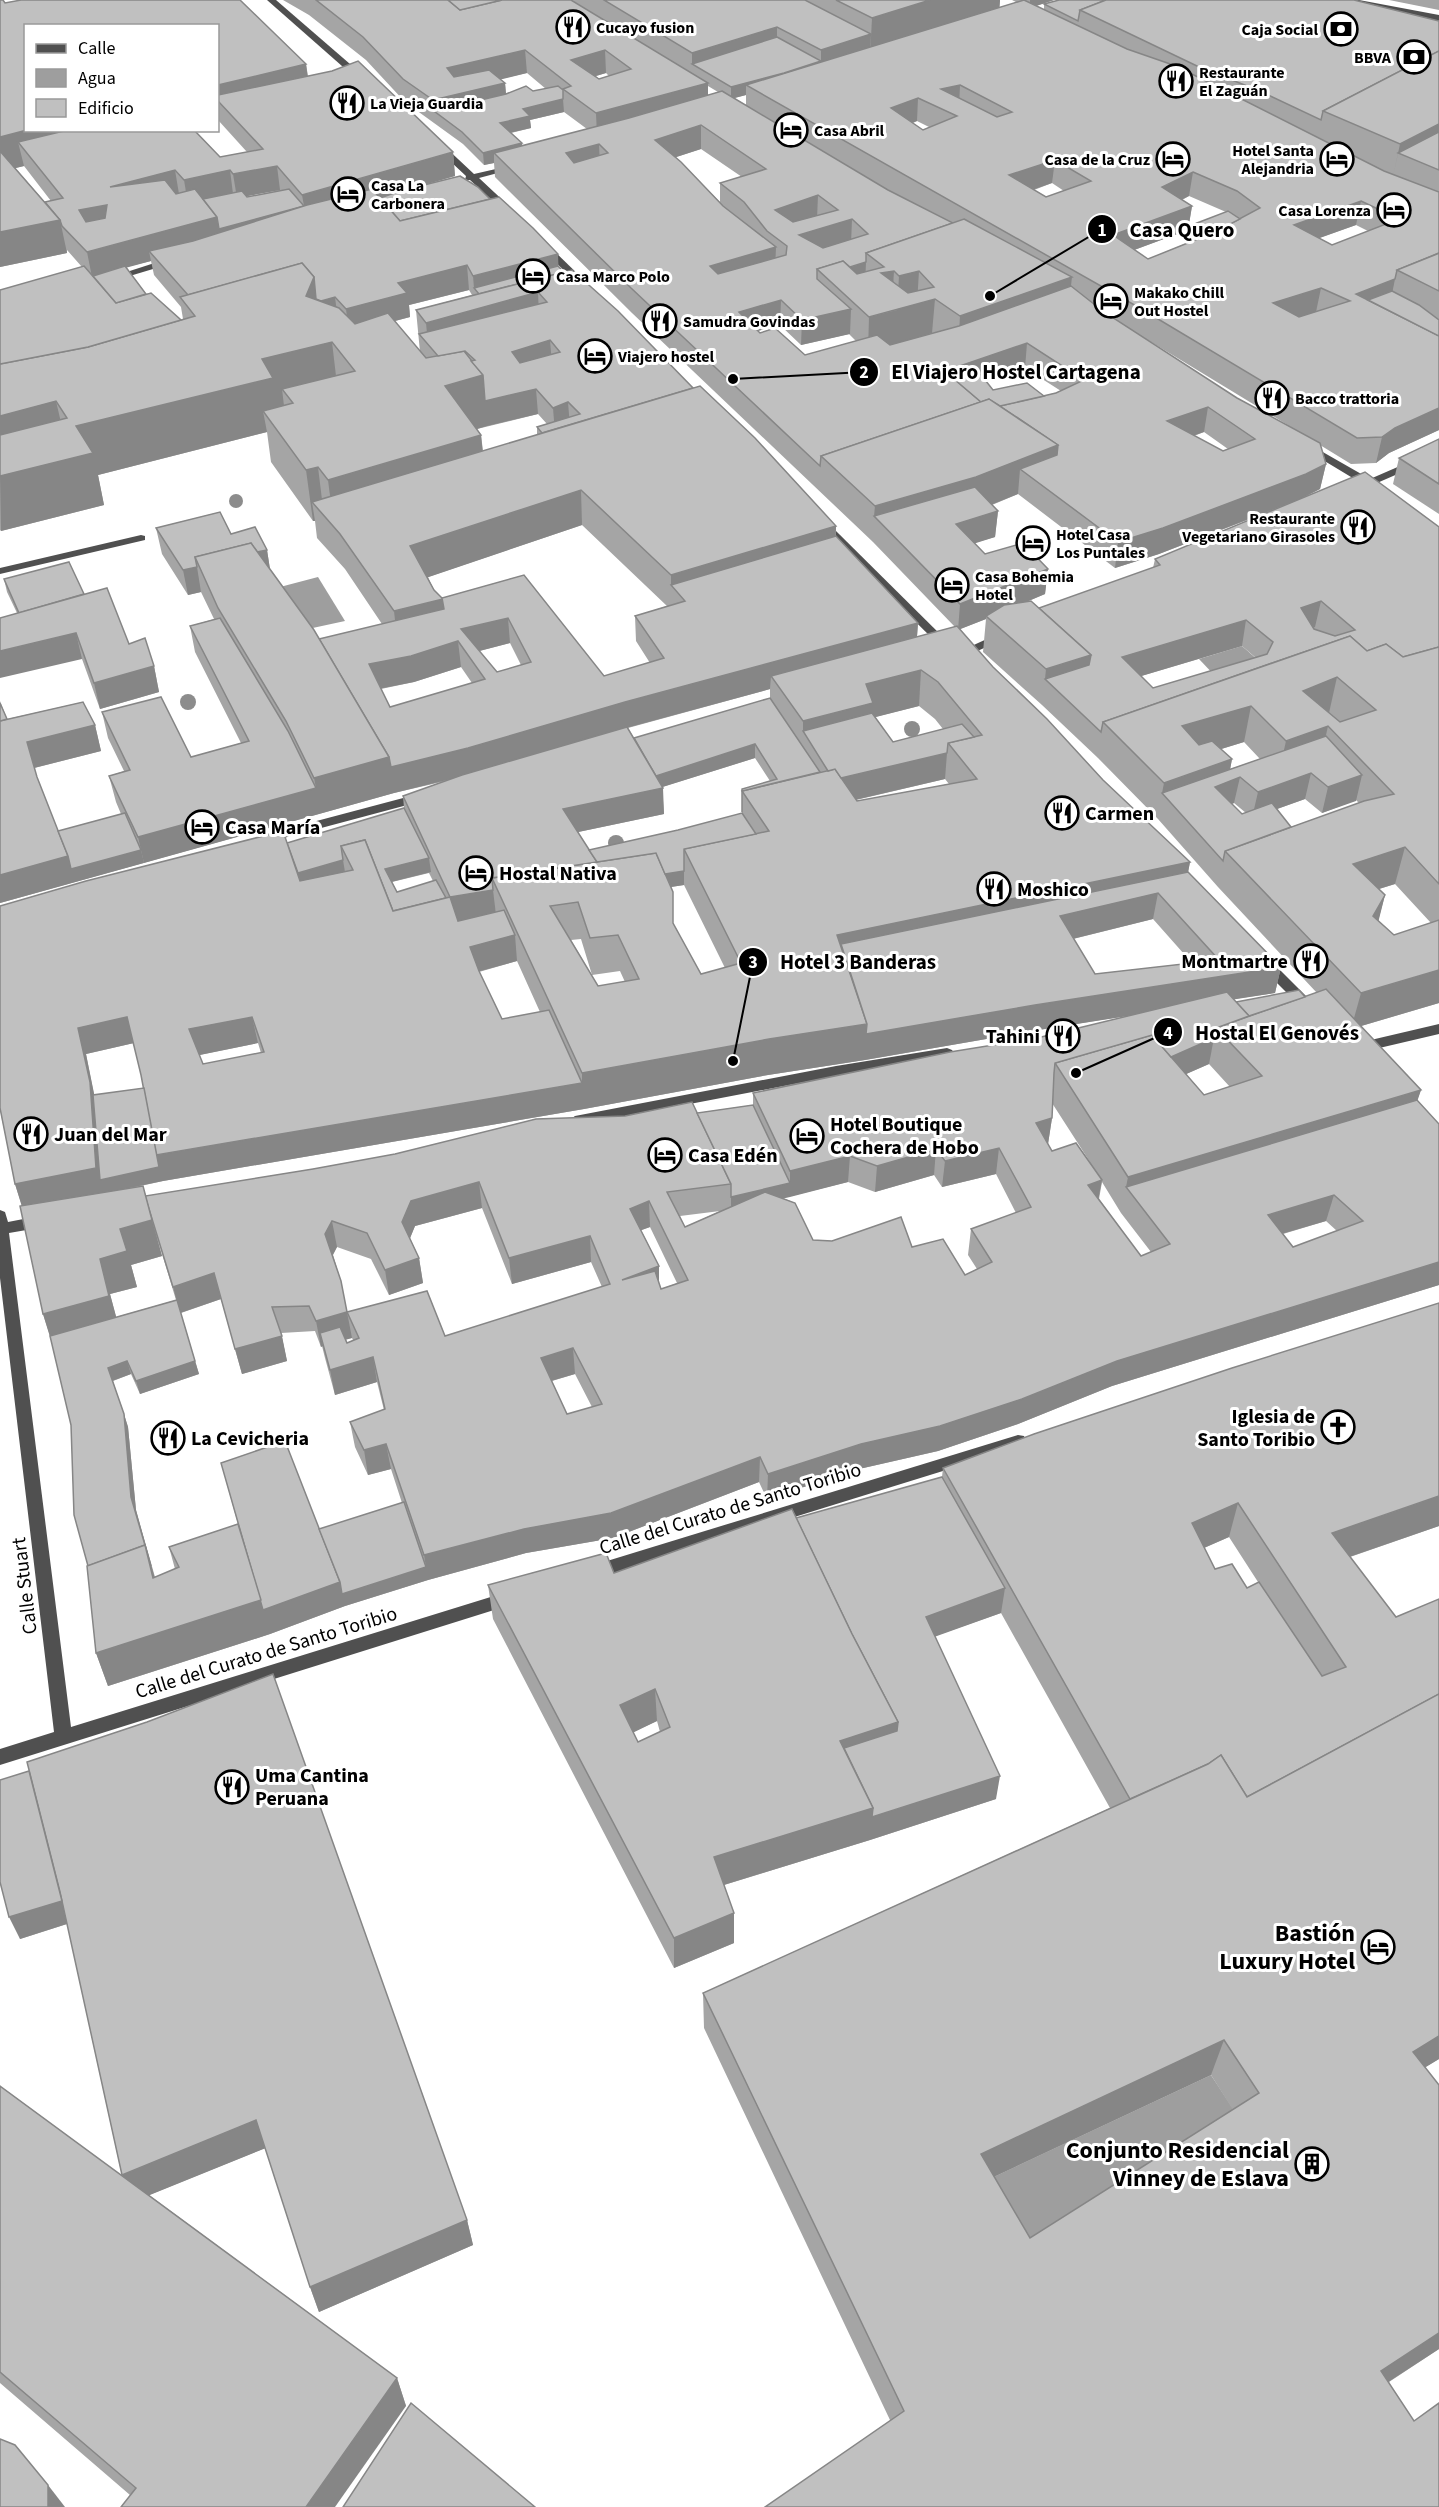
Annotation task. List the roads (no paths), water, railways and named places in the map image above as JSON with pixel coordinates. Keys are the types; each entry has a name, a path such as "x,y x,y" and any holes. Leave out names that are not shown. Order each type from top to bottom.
{"street":[{"path":"271,0 369,84"},
{"path":"1346,0 1439,18"},
{"path":"430,138 475,176 517,218"},
{"path":"452,183 521,164"},
{"path":"534,235 593,294"},
{"path":"102,281 181,259"},
{"path":"1298,441 1371,483 1388,496"},
{"path":"1349,492 1439,452"},
{"path":"820,521 954,659 1010,633"},
{"path":"0,571 141,538"},
{"path":"253,842 438,793"},
{"path":"1256,955 1314,1012"},
{"path":"1275,1000 1298,996"},
{"path":"1353,1050 1439,1029"},
{"path":"566,1122 836,1071 963,1051"},
{"path":"1,1225 62,1218"},
{"name":"Calle Stuart","path":"1,1225 63,1736"},
{"name":"Calle del Curato de Santo Toribio","path":"575,1578 1030,1437"},
{"name":"Calle del Curato de Santo Toribio","path":"0,1757 530,1592"}],"water":[{"path":"318,577 345,621 308,629 280,587"},
{"path":"1242,646 1267,668 1217,678 1199,659"},
{"path":"1211,2075 1245,2127 1021,2269 974,2186"}],"place":[{"name":"Cucayo fusion","path":"573,27"},
{"name":"Caja Social","path":"1341,29"},
{"name":"BBVA","path":"1414,57"},
{"name":"Restaurante El Zaguán","path":"1176,81"},
{"name":"La Vieja Guardia","path":"347,103"},
{"name":"Casa Abril","path":"791,130"},
{"name":"Casa de la Cruz","path":"1173,159"},
{"name":"Hotel Santa Alejandria","path":"1337,159"},
{"name":"Casa La Carbonera","path":"348,194"},
{"name":"Casa Lorenza","path":"1394,210"},
{"name":"Casa Marco Polo","path":"533,276"},
{"name":"Casa Quero","path":"990,296"},
{"name":"Makako Chill Out Hostel","path":"1111,301"},
{"name":"Samudra Govindas","path":"660,321"},
{"name":"Viajero hostel","path":"595,356"},
{"name":"El Viajero Hostel Cartagena","path":"733,379"},
{"name":"Bacco trattoria","path":"1272,398"},
{"name":"Restaurante Vegetariano Girasoles","path":"1358,527"},
{"name":"Hotel Casa Los Puntales","path":"1033,543"},
{"name":"Casa Bohemia Hotel","path":"952,585"},
{"name":"Carmen","path":"1062,813"},
{"name":"Casa María","path":"202,827"},
{"name":"Hostal Nativa","path":"476,873"},
{"name":"Moshico","path":"994,889"},
{"name":"Montmartre","path":"1311,961"},
{"name":"Tahini","path":"1063,1036"},
{"name":"Hotel 3 Banderas","path":"733,1061"},
{"name":"Hostal El Genovés","path":"1076,1073"},
{"name":"Juan del Mar","path":"31,1134"},
{"name":"Hotel Boutique Cochera de Hobo","path":"807,1136"},
{"name":"Casa Edén","path":"665,1155"},
{"name":"Iglesia de Santo Toribio","path":"1338,1427"},
{"name":"La Cevicheria","path":"168,1438"},
{"name":"Uma Cantina Peruana","path":"232,1787"},
{"name":"Bastión Luxury Hotel","path":"1378,1947"},
{"name":"Conjunto Residencial Vinney de Eslava","path":"1312,2164"}]}
